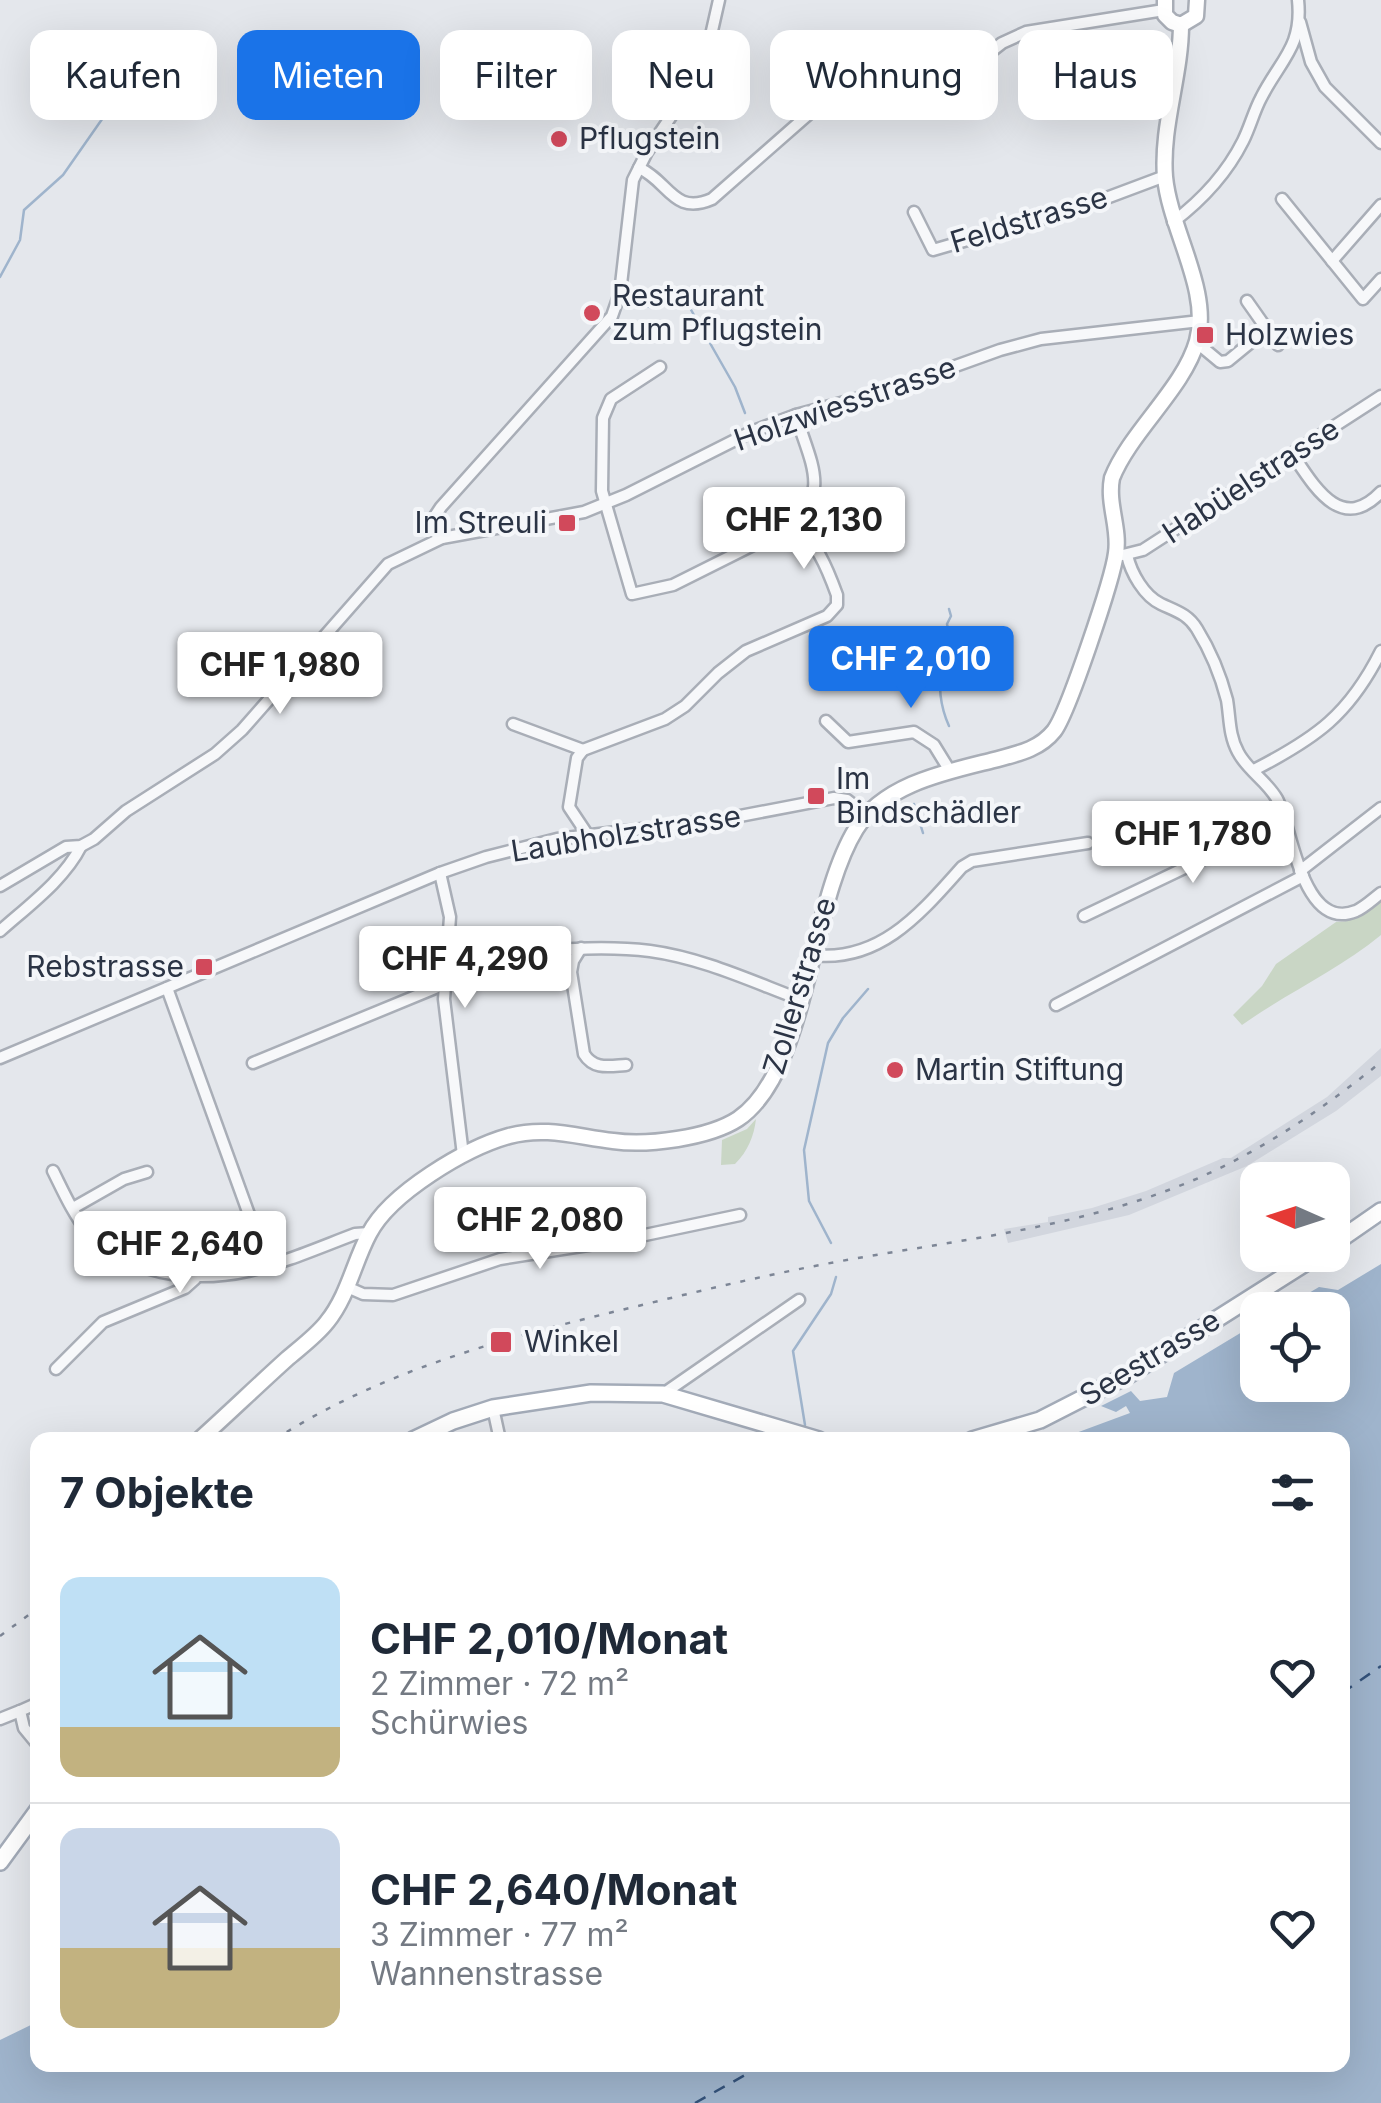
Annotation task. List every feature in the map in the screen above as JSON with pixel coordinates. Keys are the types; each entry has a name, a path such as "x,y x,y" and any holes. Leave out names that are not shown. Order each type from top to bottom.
{"main road":[{"path":"1350,1233 1381,1211"},
{"name":"Seestrasse","path":"999,1432 1040,1420 1130,1374 1291,1272"},
{"path":"429,1432 493,1408 591,1392 662,1394 792,1432"},
{"path":"0,1862 30,1821"}],"street":[{"path":"442,538 434,530 433,519 441,506 615,310 629,199 638,168 698,76 718,0"},
{"path":"998,46 1026,32 1164,5 1172,22 1181,24 1196,16 1197,0"},
{"path":"1298,0 1311,62 1325,87 1381,142"},
{"path":"1173,222 1196,204 1224,171 1262,96 1288,56 1300,21"},
{"path":"1181,24 1165,176 1173,222 1198,297 1200,321 1190,358 1112,478 1110,498 1122,554 1152,598 1186,615 1197,629 1226,697 1239,756 1276,797 1290,847 1318,901 1330,911 1343,914 1357,910 1381,893"},
{"path":"638,168 656,177 678,200 700,204 712,199 802,120"},
{"name":"Feldstrasse","path":"914,212 932,250 1085,206 1165,176"},
{"path":"1282,199 1363,300 1381,278"},
{"path":"1332,261 1381,205"},
{"path":"1246,301 1278,345"},
{"name":"Holzwiesstrasse","path":"81,846 214,754 242,730 388,564 442,538 572,515 751,432 1021,344 1200,321"},
{"path":"1196,342 1220,362 1228,361 1267,329"},
{"path":"660,366 611,399 604,414 602,490 632,594 673,585 791,526 807,512 815,498 815,482 796,415"},
{"name":"Habüelstrasse","path":"1122,554 1143,550 1381,396"},
{"path":"1293,455 1324,501 1343,508 1370,504 1381,492"},
{"path":"513,724 582,750 665,718 686,706 746,651 814,624 832,612 838,595 800,530 791,526"},
{"name":"Zollerstrasse","path":"208,1432 327,1322 347,1287 369,1233 399,1198 463,1155 506,1136 532,1131 558,1131 617,1142 658,1142 735,1121 760,1101 778,1071 828,892 847,846 866,815 908,787 1026,752 1052,734 1068,702 1122,554"},
{"path":"1254,770 1335,720 1359,692 1381,652"},
{"path":"826,722 848,742 914,732 934,745 956,770"},
{"path":"582,750 569,800 573,815 587,834"},
{"name":"Laubholzstrasse","path":"0,1058 440,873 523,846 587,834 719,820 834,798 847,800 866,815"},
{"path":"1056,1006 1302,874 1381,808"},
{"path":"1084,916 1285,820"},
{"path":"812,955 828,956 883,943 901,930 962,866 972,861 1088,843"},
{"path":"0,886 66,847 81,846 76,858 53,883 0,931"},
{"path":"440,873 450,917 444,984 463,1155"},
{"path":"581,948 570,972 584,1054 589,1062 602,1067 626,1065"},
{"path":"524,952 581,948 650,951 694,960 799,1000"},
{"path":"254,1063 444,984"},
{"path":"167,988 268,1267"},
{"path":"53,1171 88,1232 120,1258 195,1279 268,1267 355,1234 369,1233"},
{"path":"72,1208 124,1179 147,1172"},
{"path":"347,1287 363,1294 393,1295 500,1259 626,1239 740,1214"},
{"path":"56,1369 104,1322 185,1288 195,1279"},
{"path":"662,1394 798,1300"},
{"path":"493,1408 498,1432"},
{"path":"0,1718 30,1707"},
{"path":"20,1711 30,1735"}],"shaded area":[{"path":"1381,1048 1381,1076 1336,1111 1253,1162 1240,1162 1240,1169 1129,1215 1008,1243 1004,1229 1048,1222 1048,1217 1146,1191 1231,1158 1327,1097"}],"green space":[{"path":"1381,899 1381,935 1242,1025 1233,1015 1262,986 1276,964 1336,922 1348,921"},
{"path":"756,1119 743,1154 735,1164 721,1165 722,1140 747,1129"}],"water":[{"path":"1381,1264 1381,2103 0,2103 0,2040 30,2025 30,2072 1350,2072 1350,1432 1079,1432 1130,1413 1126,1406 1116,1412 1101,1406 1131,1391 1140,1401 1167,1397 1174,1373 1240,1333 1240,1402 1350,1402 1350,1292 1311,1292 1319,1287 1338,1290"}],"waterway":[{"path":"0,277 20,240 24,210 63,175 101,120"},
{"path":"632,302 650,307 680,297 686,301 735,387 745,413"},
{"path":"949,609 940,687 949,726"},
{"path":"914,804 923,833"},
{"path":"831,1243 809,1201 804,1150 828,1043 868,989"},
{"path":"805,1425 793,1351 831,1294 836,1277"}],"ferry route":[{"path":"1350,1687 1381,1666"},
{"path":"695,2103 750,2072"}],"railway":[{"path":"287,1432 359,1393 403,1375 540,1330 778,1274 1021,1230 1137,1201 1202,1176 1256,1149 1308,1117 1381,1062"},
{"path":"0,1636 30,1614"}],"place":[{"name":"Pflugstein","path":"559,139"},
{"name":"Restaurant zum Pflugstein","path":"592,313"},
{"name":"Holzwies","path":"1205,335"},
{"name":"Im Streuli","path":"567,523"},
{"name":"Im Bindschädler","path":"816,796"},
{"name":"Rebstrasse","path":"204,967"},
{"name":"Martin Stiftung","path":"895,1070"},
{"name":"Winkel","path":"501,1342"}]}
